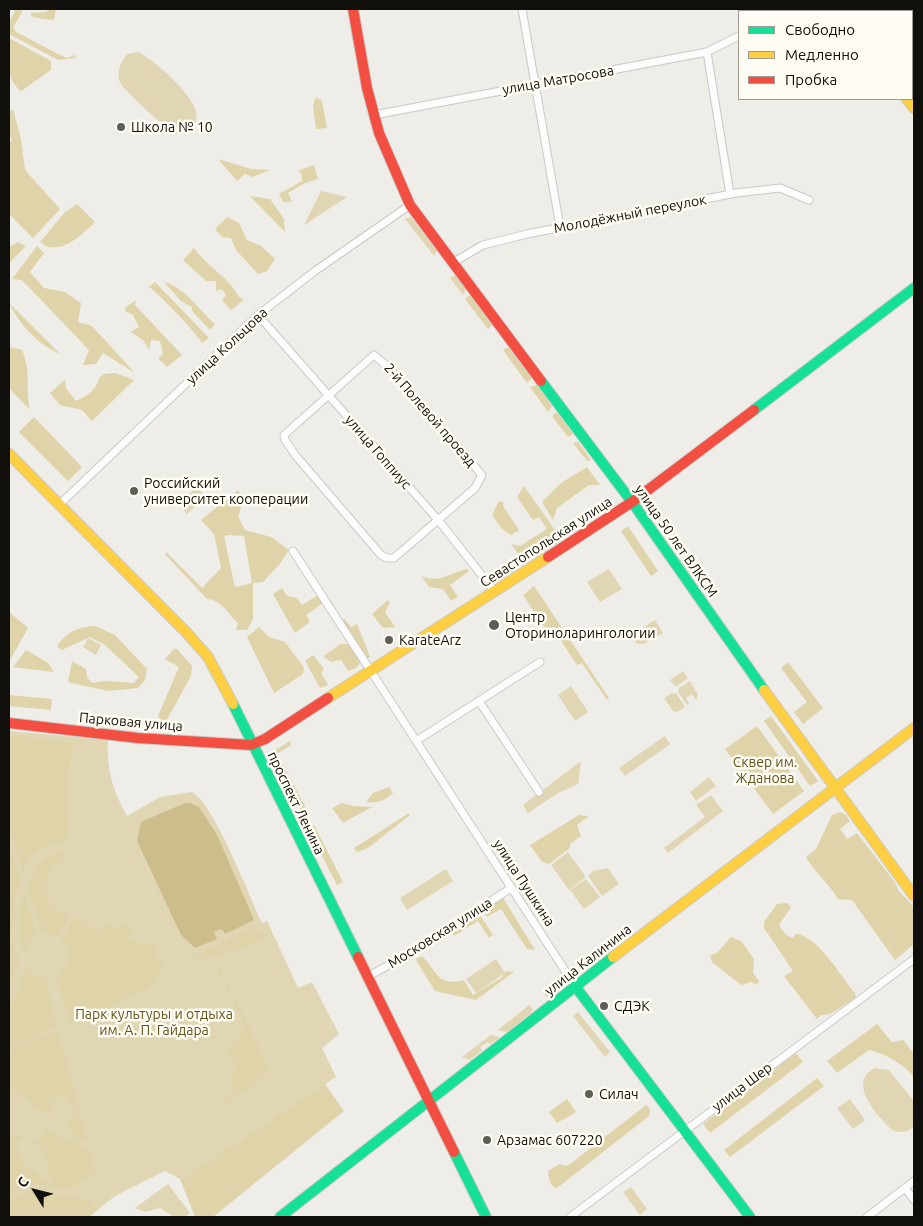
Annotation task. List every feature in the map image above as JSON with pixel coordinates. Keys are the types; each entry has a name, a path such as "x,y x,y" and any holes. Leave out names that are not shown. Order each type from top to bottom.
{"street":[{"name":"улица 50 лет ВЛКСМ","path":"353,9 367,88 374,115 382,142 410,205 632,502 742,660 914,896"},
{"path":"522,9 560,227"},
{"name":"улица Матросова","path":"374,115 707,52 738,36"},
{"path":"707,52 730,194"},
{"name":"Молодёжный переулок","path":"454,262 483,246 560,227 730,194 780,188 809,200"},
{"name":"улица Кольцова","path":"60,504 258,315 315,271 410,205"},
{"name":"Севастопольская улица","path":"252,744 265,739 632,502 914,288"},
{"name":"улица Гоппиус","path":"258,315 439,521 495,592"},
{"name":"2-й Полевой проезд","path":"328,394 374,355 387,366 471,461 482,475 480,482 439,521"},
{"path":"328,394 284,434 285,440 296,456 335,504 381,556 386,558 394,558 439,521"},
{"name":"проспект Ленина","path":"9,454 187,632 208,657 486,1217"},
{"name":"улица Пушкина","path":"293,551 575,986 750,1217"},
{"path":"416,741 540,662"},
{"path":"479,701 539,792"},
{"name":"Парковая улица","path":"9,723 138,738 252,744"},
{"name":"улица Калинина","path":"280,1217 575,986 914,728"},
{"name":"Московская улица","path":"367,977 423,946 511,888"},
{"name":"улица Шер","path":"570,1217 914,959"},
{"path":"867,1217 914,1181"},
{"path":"906,1188 914,1200"}],"green space":[{"path":"16,9 23,11 13,27 16,32 66,58 75,55 76,58 58,60 9,34 9,23"},
{"path":"50,9 56,9 54,20 31,16 31,13 46,12"},
{"path":"9,38 51,61 51,70 21,91 12,80 10,74"},
{"path":"138,52 167,73 187,95 197,117 194,125 176,134 127,92 119,80 119,69 127,54"},
{"path":"316,97 322,101 327,128 316,129 313,105"},
{"path":"13,109 21,139 25,170 60,209 33,238 9,214 9,143 12,140 9,133 9,112"},
{"path":"218,159 251,169 270,170 253,177 245,174 237,181"},
{"path":"314,165 318,179 305,183 288,193 292,202 283,202 279,194 302,181 302,174 298,171"},
{"path":"321,191 347,197 304,225"},
{"path":"250,196 270,199 284,219 285,232"},
{"path":"77,204 95,222 77,238 62,246 47,246 40,242 65,212"},
{"path":"227,217 239,223 247,240 261,246 275,259 267,271 258,274 236,250 231,238 222,237 215,229"},
{"path":"411,217 437,251 434,256 405,219"},
{"path":"18,242 26,246 9,263 9,247"},
{"path":"37,246 44,253 30,272 44,288 65,292 81,303 78,322 92,326 135,373 103,353 96,364 83,365 89,350 22,280 12,279"},
{"path":"194,248 230,284 239,297 244,300 231,310 222,300 226,295 222,289 216,291 216,281 206,281 183,260"},
{"path":"455,275 466,289 463,295 450,278"},
{"path":"155,282 209,338 202,343 177,314 149,287"},
{"path":"164,282 179,289 215,324 210,330 192,311 192,307 181,301"},
{"path":"470,295 492,325 488,329 465,299"},
{"path":"136,300 135,305 182,355 167,367 158,358 163,354 160,341 151,340 149,350 143,340 131,332 139,327 133,315 125,311 125,308"},
{"path":"9,303 60,354 44,345 30,333 18,319"},
{"path":"9,347 22,350 25,358 28,373 30,410 9,388"},
{"path":"508,347 532,378 527,383 503,350"},
{"path":"115,373 134,380 92,421 82,410 60,405 50,393 65,380 66,388 76,401 89,394 104,374"},
{"path":"537,385 552,406 548,412 530,387"},
{"path":"557,412 573,434 568,437 552,416"},
{"path":"34,417 82,467 68,481 19,432"},
{"path":"578,442 591,460 587,461 573,443"},
{"path":"587,467 600,485 589,485 557,508 553,520 542,502 561,483"},
{"path":"524,486 557,533 521,557 511,544 520,546 547,529 539,517 533,520 517,497"},
{"path":"197,487 206,497 187,514 178,504"},
{"path":"238,490 244,498 238,517 245,530 271,537 289,550 279,565 263,582 253,583 253,619 247,630 236,630 238,623 224,608 217,602 207,599 165,554 166,552 202,588 221,568 214,534 201,520","holes":["224,536 244,536 252,583 236,587"]},
{"path":"499,501 504,503 503,506 519,530 511,535 502,529 492,515"},
{"path":"628,526 658,571 651,576 621,531"},
{"path":"563,538 563,540 502,580 500,578"},
{"path":"468,569 468,572 450,585 458,597 451,601 443,589 429,587 421,576 434,579"},
{"path":"609,569 622,589 600,602 587,582"},
{"path":"534,586 609,698 607,700 582,663 577,665 554,630 548,633 523,595"},
{"path":"282,588 287,596 297,598 302,605 318,595 323,603 306,615 310,622 295,633 273,594"},
{"path":"388,600 390,603 385,612 395,627 383,628 372,614"},
{"path":"9,612 28,628 9,662"},
{"path":"344,619 351,627 357,624 370,657 364,660 342,624"},
{"path":"655,620 663,633 644,644 636,643 631,635"},
{"path":"95,626 115,635 147,669 145,680 138,688 108,691 68,682 72,661 86,669 87,677 92,683 104,681 134,683 139,677 105,645 90,637 62,650 57,647 73,631"},
{"path":"259,627 269,637 285,642 304,668 303,674 274,693 247,637"},
{"path":"88,638 101,645 96,655 83,647"},
{"path":"341,644 349,644 361,662 356,668 348,671 341,660 331,662 323,656"},
{"path":"174,649 177,649 192,666 191,676 164,725 158,716 179,667 165,659"},
{"path":"26,650 48,663 54,672 13,667"},
{"path":"313,655 324,669 321,673 328,685 320,688 305,661"},
{"path":"788,662 823,708 803,724 794,712 807,702 781,668"},
{"path":"683,671 688,678 677,686 674,685 670,680"},
{"path":"690,681 698,695 696,700 692,694 686,698 689,704 687,705 678,692 679,688"},
{"path":"571,686 588,712 575,721 558,695"},
{"path":"672,693 676,693 685,707 677,712 673,711 664,698"},
{"path":"9,695 52,699 51,710 9,706"},
{"path":"771,716 818,781 810,786 764,721"},
{"name":"Сквер им. Жданова","path":"757,726 804,791 773,814 725,749"},
{"name":"Парк культуры и отдыха им. А. П. Гайдара","path":"9,731 108,740 109,770 118,798 127,816 160,797 192,792 201,800 220,831 261,921 263,923 267,921 298,988 312,982 339,1034 322,1048 336,1077 180,1179 165,1171 115,1196 89,1217 9,1217"},
{"path":"9,735 73,742 66,798 68,841 45,847 35,853 23,872 9,826"},
{"path":"665,736 670,744 625,776 619,768"},
{"path":"290,741 291,745 277,754 308,812 303,815 271,753"},
{"path":"581,761 578,784 558,793 528,813 523,805"},
{"path":"709,777 716,786 696,801 690,792"},
{"path":"389,787 393,793 387,798 378,802 366,802 373,793"},
{"path":"711,795 723,811 668,853 664,848 705,817 696,805"},
{"path":"342,803 353,806 372,807 343,823 332,808"},
{"path":"840,812 845,814 850,821 840,829 847,839 857,833 894,881 899,891 914,907 914,944 895,960 852,900 838,899 806,857 816,849 832,815"},
{"path":"409,813 410,815 368,848 357,852 354,848"},
{"path":"579,815 589,816 577,825 581,836 570,844 570,848 549,864 542,862 530,845"},
{"path":"314,825 343,882 337,885 308,828"},
{"path":"9,846 20,881 14,900 11,940 19,960 9,986"},
{"path":"63,851 64,854 51,870 46,888 52,904 59,911 69,916 57,936 43,932 27,886 33,873 44,859 49,855"},
{"path":"568,852 586,877 569,890 551,865"},
{"path":"608,868 619,884 602,896 588,876 593,871"},
{"path":"446,869 453,881 407,910 400,898"},
{"path":"586,879 600,897 584,909 570,890"},
{"path":"24,894 37,935 29,941 24,954 20,924"},
{"path":"502,896 535,950 527,949 501,909 487,917 481,909"},
{"path":"787,903 791,907 779,925 786,935 793,938 796,934 804,936 813,942 821,949 855,993 856,998 830,1014 821,1015 817,1019 784,976 793,971 764,928 764,922 777,904"},
{"path":"478,912 493,935 489,938 478,921 454,936 450,930"},
{"path":"75,917 101,931 109,922 114,928 118,929 125,923 131,926 133,931 128,938 131,942 155,942 159,960 164,963 160,974 148,989 69,1023 57,977 64,969 68,960 67,950 61,940"},
{"path":"258,925 259,927 256,929 258,935 262,933 265,937 231,953 225,941"},
{"path":"731,937 741,941 754,959 753,973 759,981 757,985 751,982 741,985 712,962 710,956 718,952"},
{"path":"223,942 229,954 220,958 217,952 195,963 194,956"},
{"path":"422,956 443,980 455,982 464,980 473,995 501,978 506,971 514,972 476,1000 435,991 417,962 416,959"},
{"path":"496,959 505,973 476,993 466,979"},
{"path":"217,964 270,1072 246,1090 232,1096 230,1100 218,1109 235,1091 229,1079 238,1065 225,1054 244,1031 240,1015 215,965"},
{"path":"25,966 35,976 45,979 57,1027 9,1046 9,1011 12,1008"},
{"path":"556,984 561,990 547,997 544,994"},
{"path":"529,1005 533,1009 532,1012 507,1032 498,1030"},
{"path":"578,1012 610,1052 605,1057 573,1016"},
{"path":"877,1024 892,1042 903,1040 914,1054 914,1077 894,1060 869,1050 837,1073 827,1061"},
{"path":"58,1030 73,1085 64,1098 59,1095 52,1099 55,1108 49,1116 9,1086 9,1054 13,1046"},
{"path":"491,1035 500,1037 490,1044 488,1042 480,1047 482,1050 470,1060 462,1057"},
{"path":"796,1053 803,1062 710,1133 703,1124"},
{"path":"875,1068 889,1070 914,1101 914,1126 909,1130 901,1132 892,1130 867,1099 863,1081 867,1074"},
{"path":"817,1078 824,1086 730,1157 724,1150"},
{"path":"325,1084 344,1111 213,1217 195,1217 180,1179"},
{"path":"74,1088 79,1107 68,1101 68,1095"},
{"path":"567,1099 576,1112 557,1123 549,1112"},
{"path":"850,1099 865,1120 853,1129 837,1108"},
{"path":"646,1105 650,1109 649,1116 557,1188 552,1185 548,1171 560,1164 569,1165"},
{"path":"75,1108 79,1109 87,1139 82,1140 68,1130 68,1117 74,1117"},
{"path":"44,1130 54,1133 65,1141 73,1139 90,1151 96,1172 70,1190 30,1183 9,1193 9,1138 14,1133 24,1136 40,1141","holes":["24,1136 41,1147 48,1160 48,1169 53,1185 25,1165 16,1145 17,1140"]},
{"path":"168,1184 190,1213 186,1216 190,1217 174,1217 160,1208 145,1212 135,1208"},
{"path":"631,1187 647,1209 640,1215 623,1192"},
{"path":"34,1189 91,1201 97,1210 89,1217 9,1217 9,1200"}],"shaded area":[{"path":"185,803 199,807 217,835 254,920 225,934 222,929 214,932 217,939 195,948 181,935 137,841 141,822"}],"traffic: fast":[{"path":"754,410 914,288"},
{"path":"541,381 632,502 764,690"},
{"path":"233,704 358,957"},
{"path":"280,1217 613,957"},
{"path":"575,986 750,1217"},
{"path":"454,1152 486,1217"}],"traffic: slow":[{"path":"908,100 914,108"},
{"path":"9,454 187,633 208,657 233,704"},
{"path":"328,698 548,557"},
{"path":"764,690 914,896"},
{"path":"613,957 914,728"}],"traffic: jam":[{"path":"353,9 367,88 379,133 410,205 541,381"},
{"path":"548,557 632,502 754,410"},
{"path":"9,723 138,738 251,745 265,739 328,698"},
{"path":"358,957 454,1152"}],"place":[{"name":"Школа № 10","path":"121,127"},
{"name":"Российский университет кооперации","path":"134,491"},
{"name":"Центр Оториноларингологии","path":"494,625"},
{"name":"KarateArz","path":"389,640"},
{"name":"СДЭК","path":"604,1006"},
{"name":"Силач","path":"589,1094"},
{"name":"Арзамас 607220","path":"487,1140"}]}
